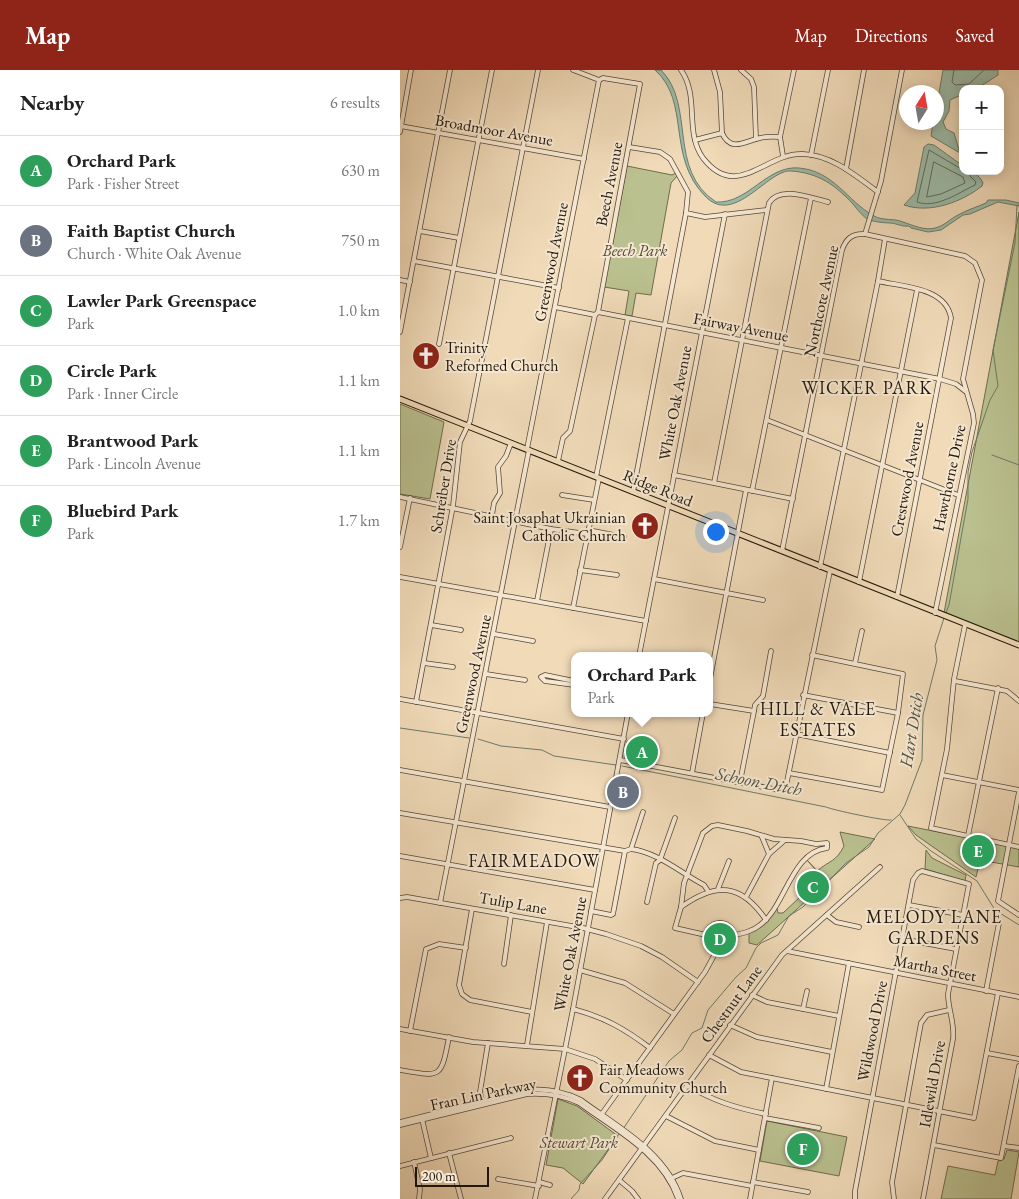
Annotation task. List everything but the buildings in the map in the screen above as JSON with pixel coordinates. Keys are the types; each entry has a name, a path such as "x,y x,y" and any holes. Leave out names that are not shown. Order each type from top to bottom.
{"main road":[{"name":"Ridge Road","path":"400,400 558,461 948,619 1019,645"}],"street":[{"path":"400,132 412,70"},
{"path":"400,332 450,70"},
{"path":"439,344 492,70"},
{"name":"Schreiber Drive","path":"416,702 453,506 460,442 468,426 538,70"},
{"path":"574,70 599,80"},
{"path":"681,70 691,92 695,140 698,150 708,163 729,175 750,175 783,156 812,155 830,160 878,192"},
{"path":"715,70 720,92 722,133 727,141 735,145 744,145 756,139 780,137"},
{"path":"741,70 751,80 754,87 756,139"},
{"path":"783,156 780,137 794,70"},
{"path":"812,155 828,70"},
{"path":"846,169 864,70"},
{"path":"864,234 878,192 902,70"},
{"name":"Beech Avenue","path":"558,461 563,438 570,431 596,313 640,84 604,78 599,80"},
{"name":"Greenwood Avenue","path":"440,903 463,781 502,595 599,80"},
{"name":"Broadmoor Avenue","path":"401,126 584,159"},
{"path":"695,140 722,133"},
{"path":"629,147 660,152 670,159 688,192 686,213 632,492"},
{"path":"714,483 767,210 772,197 782,193 828,202"},
{"path":"752,491 811,198"},
{"path":"686,213 705,217 767,210"},
{"name":"White Oak Avenue","path":"640,652 724,214"},
{"path":"420,231 459,238"},
{"name":"Hawthorne Drive","path":"864,234 969,258 975,263 981,275 980,291 963,379 974,423 958,495 937,614"},
{"name":"Northcote Avenue","path":"782,551 844,245 852,236 864,234"},
{"path":"820,567 862,363 885,239"},
{"path":"414,261 559,288"},
{"path":"400,280 410,282"},
{"name":"Crestwood Avenue","path":"878,281 936,295 943,301 950,313 950,328 896,598"},
{"path":"858,582 917,290"},
{"name":"Fairway Avenue","path":"555,307 664,324 940,379 956,384 965,392"},
{"path":"573,608 628,318"},
{"path":"767,420 958,495"},
{"path":"492,515 494,503 500,493 498,467 512,443"},
{"path":"674,475 793,499"},
{"path":"713,663 746,490"},
{"path":"562,495 594,500"},
{"path":"400,497 453,506 551,529 624,537"},
{"path":"400,547 410,498"},
{"path":"537,601 551,529"},
{"path":"580,570 617,575"},
{"path":"620,760 780,790 783,789 786,786 789,773 803,695 830,571"},
{"path":"400,576 646,621"},
{"path":"654,579 763,600"},
{"path":"431,625 461,630"},
{"path":"965,625 942,775 931,828 1019,846"},
{"path":"855,663 862,632"},
{"path":"494,634 533,641"},
{"path":"740,782 755,705 763,696 771,651"},
{"path":"789,773 882,790 898,712 904,678 903,674 898,671 812,655"},
{"path":"424,663 454,667"},
{"path":"486,674 525,680"},
{"path":"571,682 545,675 541,677 545,681 571,683"},
{"path":"955,681 998,688 1007,691 1019,700"},
{"path":"968,836 998,688"},
{"path":"803,695 898,712"},
{"path":"400,699 624,739"},
{"path":"713,704 754,711"},
{"name":"White Oak Avenue","path":"535,1199 573,1009 627,717"},
{"path":"692,772 702,717"},
{"path":"796,734 890,753"},
{"path":"400,770 610,808"},
{"path":"942,775 1019,791 998,901 1019,915"},
{"path":"631,849 643,812"},
{"path":"400,813 603,848 643,851 704,885 708,891"},
{"path":"647,902 656,863 660,860 675,818"},
{"path":"706,935 675,928 682,907 682,897 687,876 703,833 712,826 748,831 762,837 816,844 824,842 828,845 827,848 818,849 809,855 766,920 753,930 735,934"},
{"path":"762,837 769,854"},
{"path":"746,897 769,854 785,840"},
{"path":"807,843 809,855"},
{"path":"591,911 613,914 625,851"},
{"path":"400,856 595,890"},
{"path":"718,889 729,861"},
{"name":"Chestnut Lane","path":"605,1199 752,995 787,951 880,867"},
{"name":"Wildwood Drive","path":"855,1199 872,1098 914,880 918,873 922,871 969,884"},
{"name":"Idlewild Drive","path":"923,1199 954,1039 953,1023 949,1010 950,984 969,884"},
{"path":"860,886 864,890"},
{"path":"682,907 708,891 718,889 746,897 766,920"},
{"name":"Tulip Lane","path":"400,898 511,915 588,930 641,946 662,957 698,982"},
{"path":"909,905 963,916"},
{"path":"472,909 459,985 462,994 470,1000 532,1012"},
{"path":"504,964 511,915"},
{"path":"827,915 836,922 860,927"},
{"path":"527,1045 547,922"},
{"path":"600,1116 698,982 716,952 729,949 734,943 735,934 728,925 720,923 710,928 706,935 708,945 716,952"},
{"path":"986,991 999,923"},
{"path":"902,939 956,950"},
{"path":"797,942 801,954"},
{"path":"410,1031 426,949 438,944 466,948"},
{"name":"Martha Street","path":"787,951 1019,997"},
{"path":"826,1088 849,963"},
{"path":"580,970 625,983 674,1014"},
{"path":"804,1009 807,991"},
{"path":"709,1055 732,1068 772,1078 974,1118 998,993"},
{"path":"752,995 767,1002 840,1016"},
{"path":"573,1009 609,1020 624,1028 650,1048"},
{"path":"894,1199 892,1182 923,1018 949,1010"},
{"path":"730,1025 757,1037 832,1052"},
{"path":"400,1029 488,1043 565,1049 595,1058 626,1080"},
{"path":"400,1070 429,1075 438,1072 444,1063 449,1037"},
{"path":"482,1103 480,1092 488,1043"},
{"path":"987,1052 1019,1059"},
{"path":"934,1145 1001,1158 1019,1066"},
{"path":"750,1199 772,1078"},
{"path":"687,1085 716,1101 732,1107 820,1128"},
{"name":"Fran Lin Parkway","path":"400,1124 482,1103 527,1094 556,1092 582,1100 664,1165 680,1199"},
{"path":"666,1116 689,1130 715,1141 759,1150"},
{"path":"422,1118 431,1158"},
{"path":"400,1166 510,1138"},
{"path":"1004,1146 1019,1148"},
{"path":"449,1153 461,1199"},
{"path":"414,1162 420,1189 420,1199"},
{"path":"671,1178 683,1173 808,1192"},
{"path":"498,1179 550,1185"},
{"path":"619,1180 638,1199"}],"green space":[{"name":"Beech Park","path":"627,166 672,175 676,173 678,175 671,183 651,295 636,293 632,316 625,315 629,291 604,287"},
{"path":"1019,212 1019,642 944,613"},
{"path":"400,404 444,422 430,499 400,494"},
{"path":"627,741 659,747 656,763 624,757"},
{"path":"908,826 1019,848 1019,867 980,860 976,877 916,835"},
{"path":"840,832 875,839 757,945 749,943 749,933 767,921 777,908 778,913 783,913 800,897 817,871 835,858 844,846"},
{"path":"926,850 932,858 966,875 965,881 925,869"},
{"path":"720,924 729,928 733,937 729,946 720,950 711,946 707,937 711,928"},
{"name":"Stewart Park","path":"558,1099 577,1106 618,1136 583,1184 563,1168 546,1165"},
{"path":"767,1121 847,1137 839,1176 760,1161"},
{"path":"1007,1150 1019,1152 1011,1199 941,1199 948,1166 995,1175 998,1161 1004,1159"}],"water":[{"path":"655,70 661,70 671,84 677,101 686,155 692,173 701,189 716,202 738,197 777,172 799,168 811,170 822,175 874,216 923,228 931,229 938,227 961,213 986,203 988,200 1006,200 1019,203 1019,206 998,202 963,215 941,230 928,232 909,226 869,220 840,191 826,181 810,174 791,171 772,178 739,201 727,205 716,204 705,196 693,180 686,164 673,98 666,83"},
{"path":"943,70 998,70 998,75 982,85 959,85 959,96 950,100 949,111 944,120 944,85 940,85"},
{"path":"944,124 946,129 954,133 959,152 931,136 932,130 944,130"},
{"path":"928,144 934,145 959,163 959,175 977,175 983,183 982,186 965,197 945,205 924,208 904,205 915,193 924,147"}],"waterway":[{"name":"Hart Dtich","path":"945,615 949,605 968,499 968,472 972,452 990,400 998,386 993,350 1015,243 1017,205"},
{"path":"992,455 1019,465"},
{"name":"Hart Dtich","path":"623,1129 669,1061 682,1050 692,1033 702,1028 708,1010 746,968 756,948 761,943 778,935 789,916 803,907 846,863 869,847 878,833 900,814 922,760 923,715 937,660 935,646 944,618"},
{"name":"Schoon Ditch","path":"400,728 469,738"},
{"name":"Schoon Ditch","path":"478,739 501,746 542,750 554,756 616,765"},
{"name":"Schoon Ditch","path":"622,766 858,815 891,820"},
{"path":"900,815 916,839 977,881 995,910 1019,925"},
{"name":"Hart Dtich","path":"571,1199 579,1190 580,1184 602,1160 619,1134"}],"place":[{"name":"Trinity Reformed Church","path":"426,356"},
{"name":"Saint Josaphat Ukrainian Catholic Church","path":"645,526"},
{"name":"Orchard Park","path":"642,752"},
{"name":"Faith Baptist Church","path":"623,792"},
{"name":"Brantwood Park","path":"978,851"},
{"name":"Lawler Park Greenspace","path":"813,887"},
{"name":"Circle Park","path":"720,939"},
{"name":"Fair Meadows Community Church","path":"580,1078"},
{"name":"Bluebird Park","path":"803,1149"}],"district":[{"name":"WICKER PARK","path":"867,387"},
{"name":"HILL & VALE ESTATES","path":"818,718"},
{"name":"FAIRMEADOW","path":"534,860"},
{"name":"MELODY LANE GARDENS","path":"934,926"}]}
